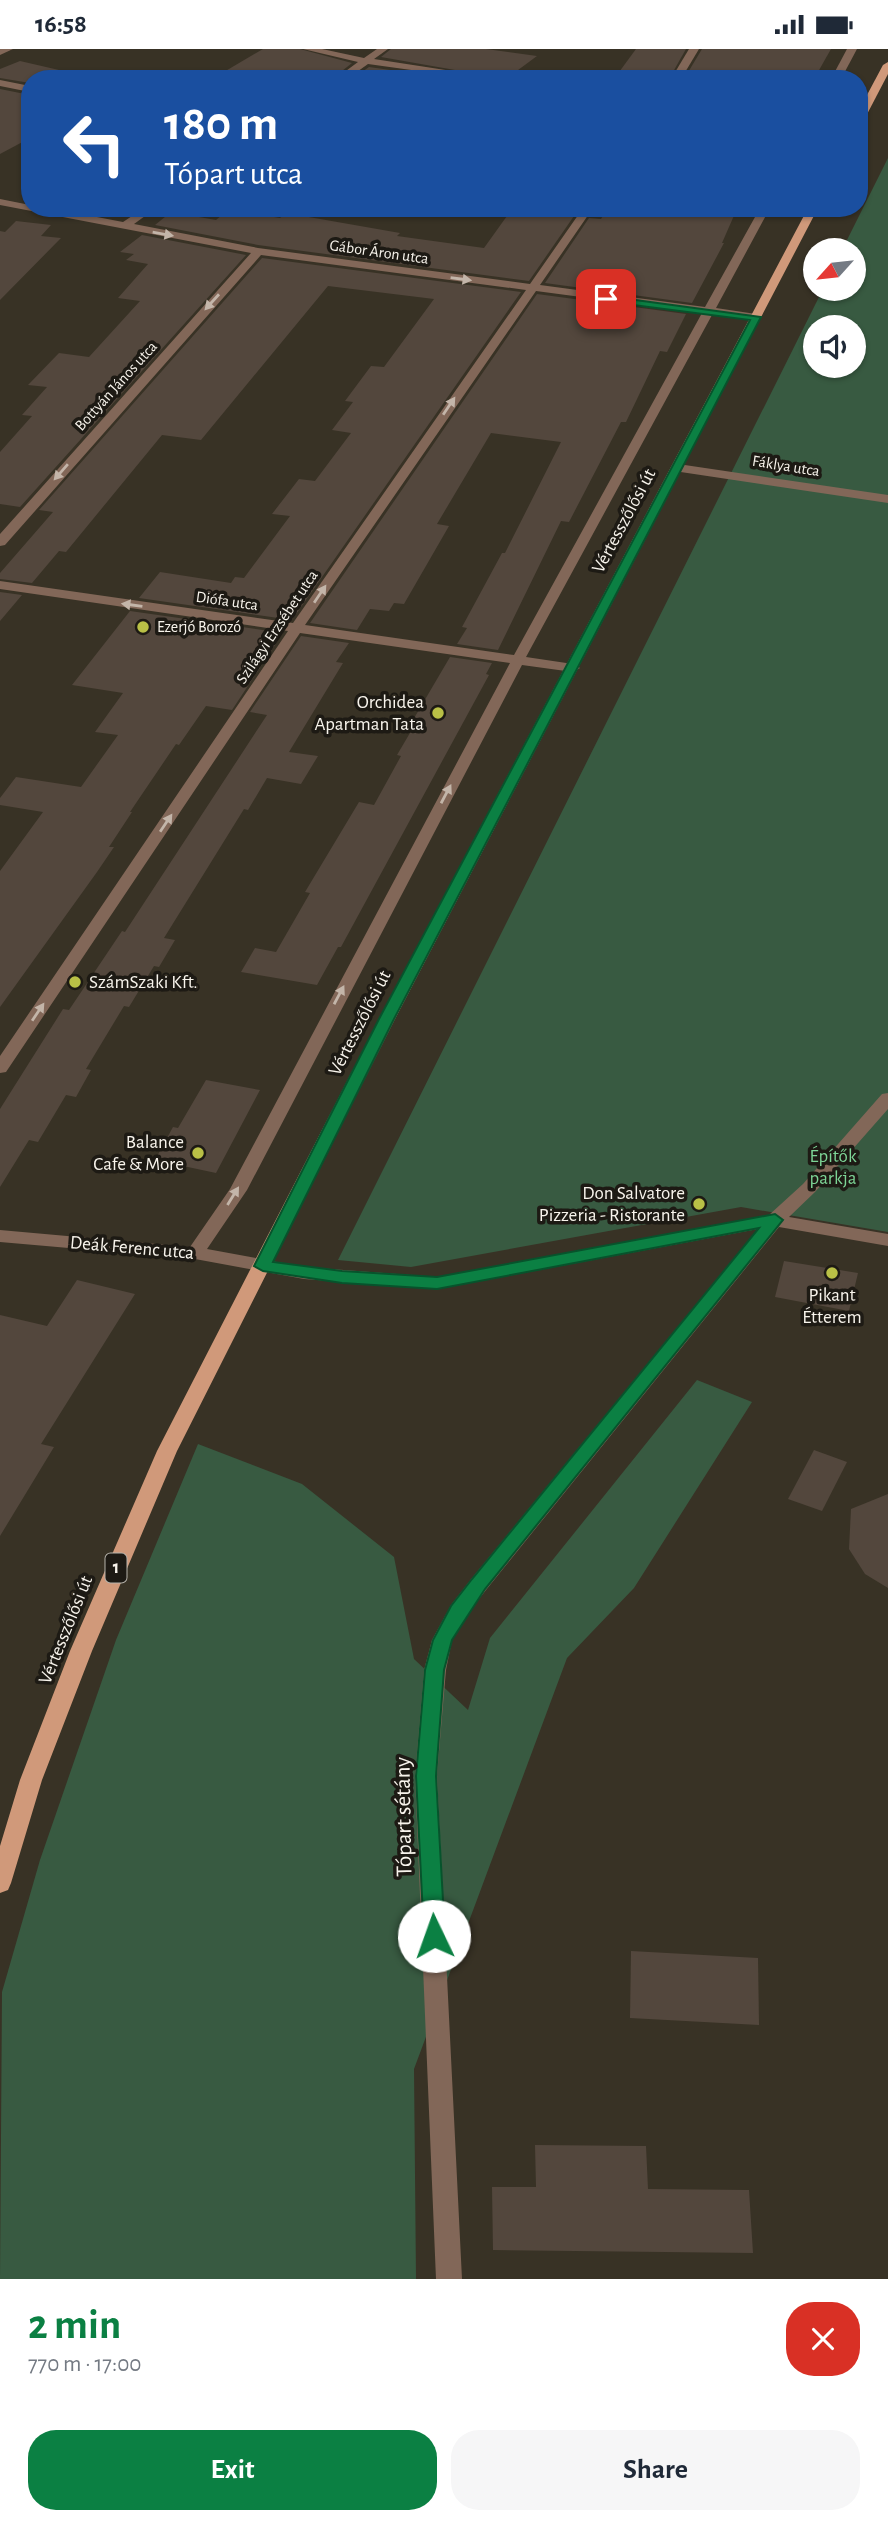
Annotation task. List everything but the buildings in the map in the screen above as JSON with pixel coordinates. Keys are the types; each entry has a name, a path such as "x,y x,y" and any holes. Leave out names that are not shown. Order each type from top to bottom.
{"main road":[{"path":"868,103 888,65"},
{"name":"Vértesszőlősi út","path":"0,1883 31,1780 129,1537 167,1451 381,1031 808,217"}],"street":[{"path":"0,52 8,49"},
{"path":"308,49 366,61 432,70"},
{"path":"353,70 383,49"},
{"path":"681,70 694,49"},
{"path":"841,70 852,49"},
{"path":"0,83 21,87"},
{"name":"Gábor Áron utca","path":"0,202 21,207"},
{"path":"0,216 13,205"},
{"name":"Gábor Áron utca","path":"73,217 258,251 756,317"},
{"path":"123,227 138,217"},
{"name":"Szilágyi Erzsébet utca","path":"0,1068 296,629 529,289 581,217"},
{"name":"Vértesszőlősi út","path":"195,1253 238,1189 518,660 760,217"},
{"name":"Bottyán János utca","path":"0,542 258,251"},
{"name":"Fáklya utca","path":"678,468 888,499"},
{"name":"Diófa utca","path":"0,585 573,667"},
{"name":"Tópart sétány","path":"449,2279 426,1776 435,1670 442,1640 458,1611 479,1584 775,1220 809,1188 888,1098"},
{"path":"775,1220 888,1240"},
{"name":"Deák Ferenc utca","path":"0,1236 195,1253 317,1275 437,1283 775,1220"}],"green space":[{"name":"Építők parkja","path":"888,158 888,1232 741,1207 411,1267 338,1260 803,329 803,378 866,378 866,315 810,315 817,301 866,301 866,238 848,238 858,217 868,217 868,198"},
{"path":"697,1380 752,1402 634,1588 567,1658 414,2069 416,2279 0,2279 2,1992 40,1860 116,1640 198,1444 302,1484 394,1557 414,1659 468,1710 490,1638"}],"place":[{"name":"Ezerjó Borozó","path":"143,627"},
{"name":"Orchidea Apartman Tata","path":"438,713"},
{"name":"SzámSzaki Kft.","path":"75,982"},
{"name":"Balance Cafe & More","path":"198,1153"},
{"name":"Don Salvatore Pizzeria - Ristorante","path":"699,1204"},
{"name":"Pikant Étterem","path":"832,1273"}],"route":[{"path":"434,1936 426,1776 435,1670 442,1640 458,1611 479,1584 775,1220 437,1283 342,1277 263,1266 387,1019 756,317 606,299"}]}
